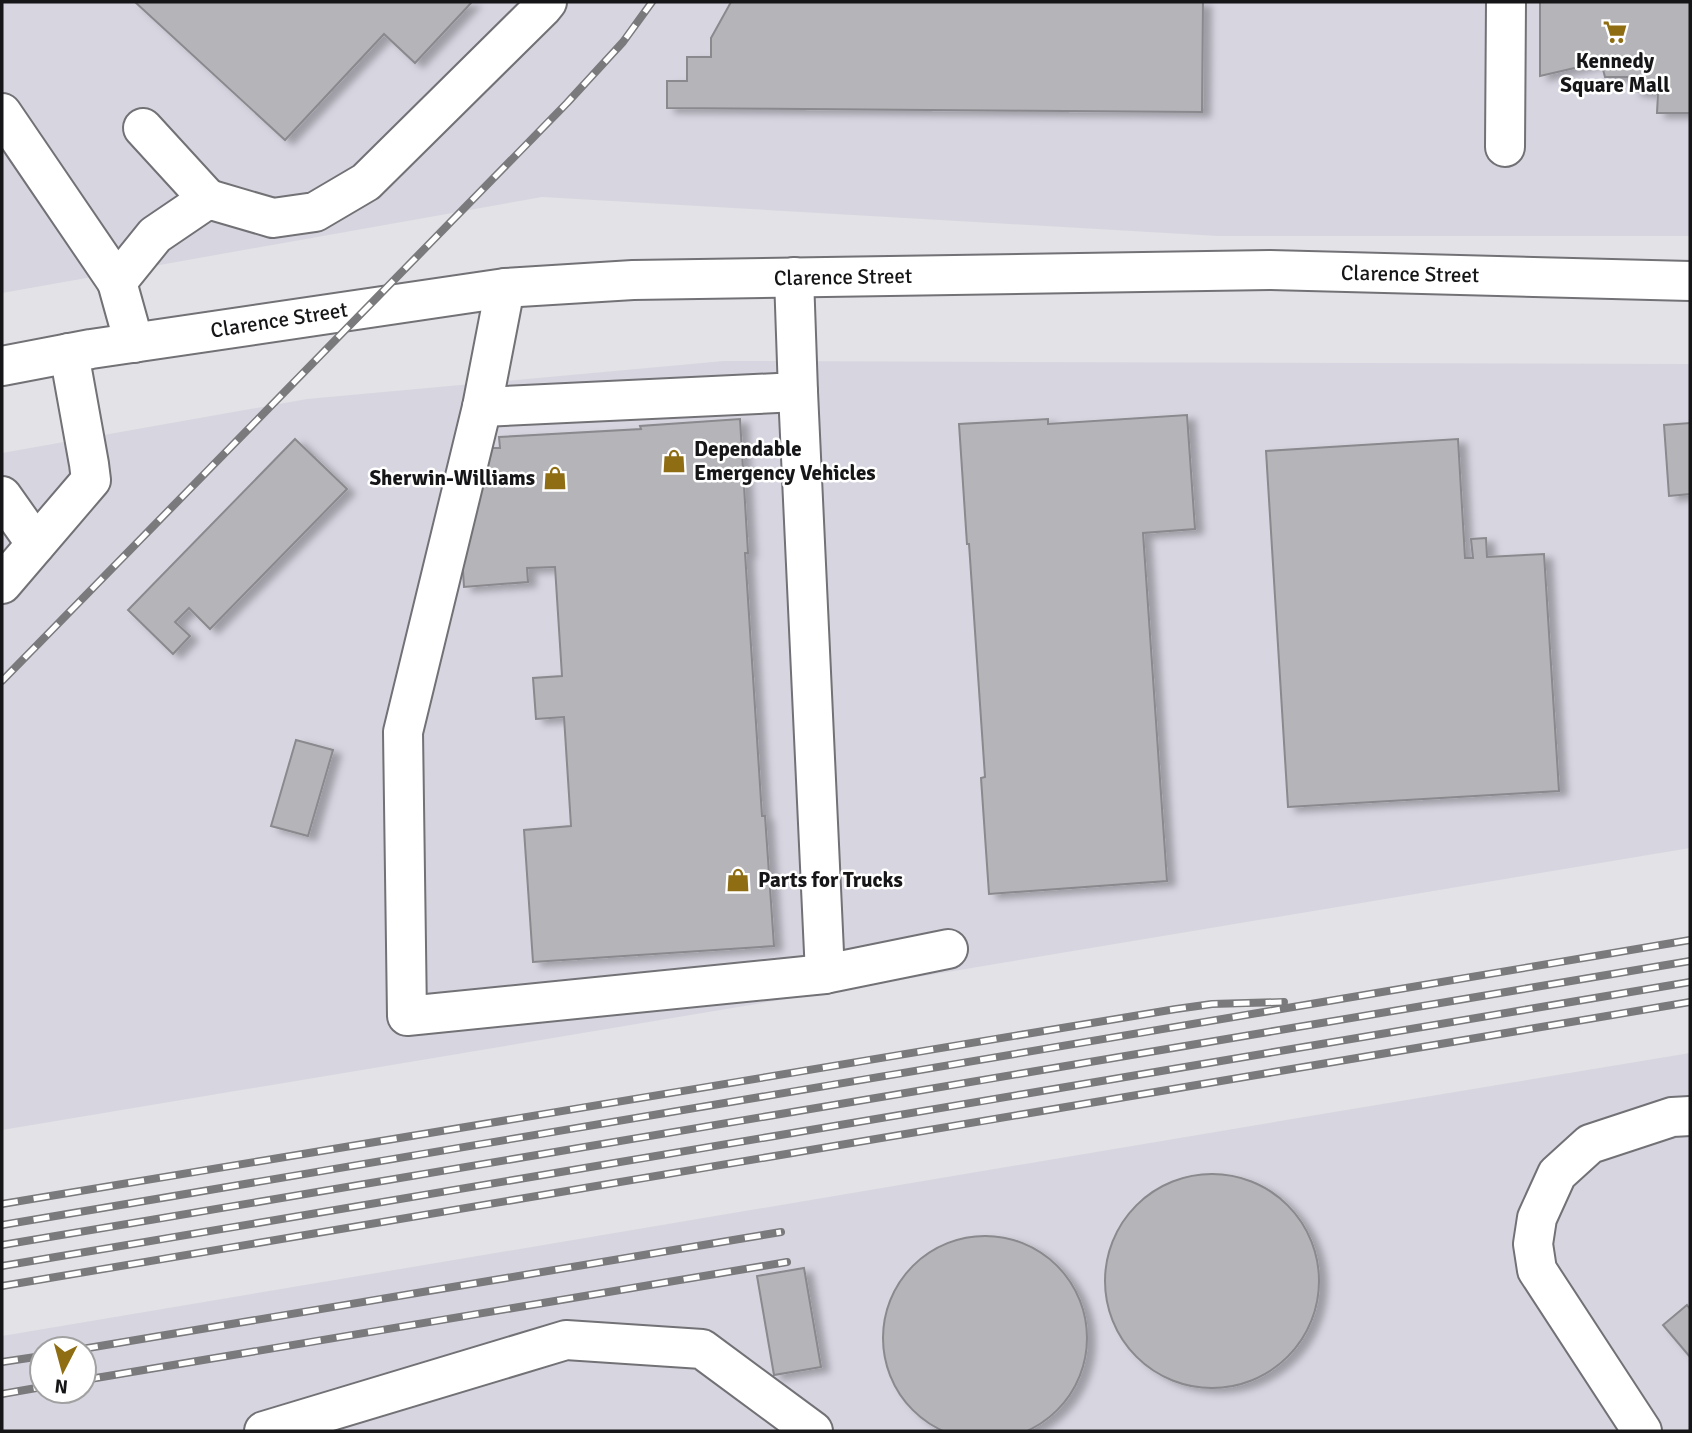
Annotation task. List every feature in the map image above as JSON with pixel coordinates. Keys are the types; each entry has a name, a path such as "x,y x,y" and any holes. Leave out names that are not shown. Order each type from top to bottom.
{"street":[{"path":"143,128 208,199 273,218 315,212 366,182 547,2"},
{"path":"1505,147 1506,2"},
{"path":"2,113 117,282 134,343"},
{"path":"117,282 155,235 208,199"},
{"name":"Clarence Street","path":"2,366 69,353 505,288 633,280 1270,270 1690,281"},
{"path":"794,277 825,974"},
{"path":"505,288 482,407 403,732 408,1016 825,974 948,949"},
{"path":"2,584 91,481 69,353"},
{"path":"482,407 798,392"},
{"path":"2,496 36,544"},
{"path":"1642,1431 1537,1270 1532,1244 1537,1217 1557,1174 1590,1144 1672,1116 1690,1116"},
{"path":"264,1431 566,1340 702,1349 813,1431"}],"shaded area":[{"path":"2,2 1690,2 1690,236 1218,236 542,197 2,293"},
{"path":"724,361 1690,364 1690,848 2,1130 2,453 307,399"},
{"path":"1690,1053 1690,1431 2,1431 2,1336"}],"building":[{"path":"135,2 472,2 415,63 384,34 285,140"},
{"path":"731,2 1203,2 1202,112 667,108 667,81 687,81 687,57 711,57 711,38"},
{"name":"Kennedy Square Mall","path":"1540,2 1690,2 1690,113 1657,113 1658,94 1633,91 1634,77 1605,77 1601,62 1540,76"},
{"path":"1187,415 1195,529 1143,533 1167,881 989,894 981,778 985,777 959,424 1048,419 1048,424"},
{"path":"740,419 748,553 745,553 762,816 765,816 774,946 533,962 524,830 571,826 564,717 536,719 533,678 562,676 555,567 527,568 528,582 464,587 461,539 488,448 500,448 499,437 641,429 640,426"},
{"path":"1690,423 1690,494 1669,496 1664,425"},
{"path":"295,439 347,489 210,629 189,608 175,622 190,636 173,654 128,610"},
{"path":"1458,439 1465,558 1473,558 1471,539 1486,538 1487,557 1544,554 1559,791 1288,807 1266,451"},
{"path":"296,740 333,750 308,836 271,826"},
{"path":"1212,1174 1253,1182 1288,1205 1311,1240 1319,1281 1311,1322 1288,1357 1253,1380 1212,1388 1171,1380 1136,1357 1113,1322 1105,1281 1113,1240 1136,1205 1171,1182"},
{"path":"985,1236 1024,1244 1042,1253 1057,1266 1070,1281 1079,1299 1087,1338 1079,1377 1070,1395 1057,1410 1042,1423 1024,1432 985,1440 946,1432 928,1423 913,1410 900,1395 891,1377 883,1338 891,1299 900,1281 913,1266 928,1253 946,1244"},
{"path":"804,1268 821,1367 774,1375 757,1276"},
{"path":"1687,1305 1690,1309 1690,1357 1663,1325"}],"railway":[{"path":"2,681 567,103 623,42 652,2"},
{"path":"2,1225 1690,940"},
{"path":"2,1245 1690,961"},
{"path":"2,1266 1690,982"},
{"path":"2,1204 1176,1009 1212,1004 1284,1002"},
{"path":"2,1286 1690,1002"},
{"path":"98,1346 781,1232"},
{"path":"98,1378 787,1262"},
{"path":"2,1362 28,1358"},
{"path":"2,1394 28,1389"}],"place":[{"name":"Kennedy Square Mall","path":"1615,32"},
{"name":"Dependable Emergency Vehicles","path":"674,461"},
{"name":"Sherwin-Williams","path":"555,478"},
{"name":"Parts for Trucks","path":"738,880"}]}
